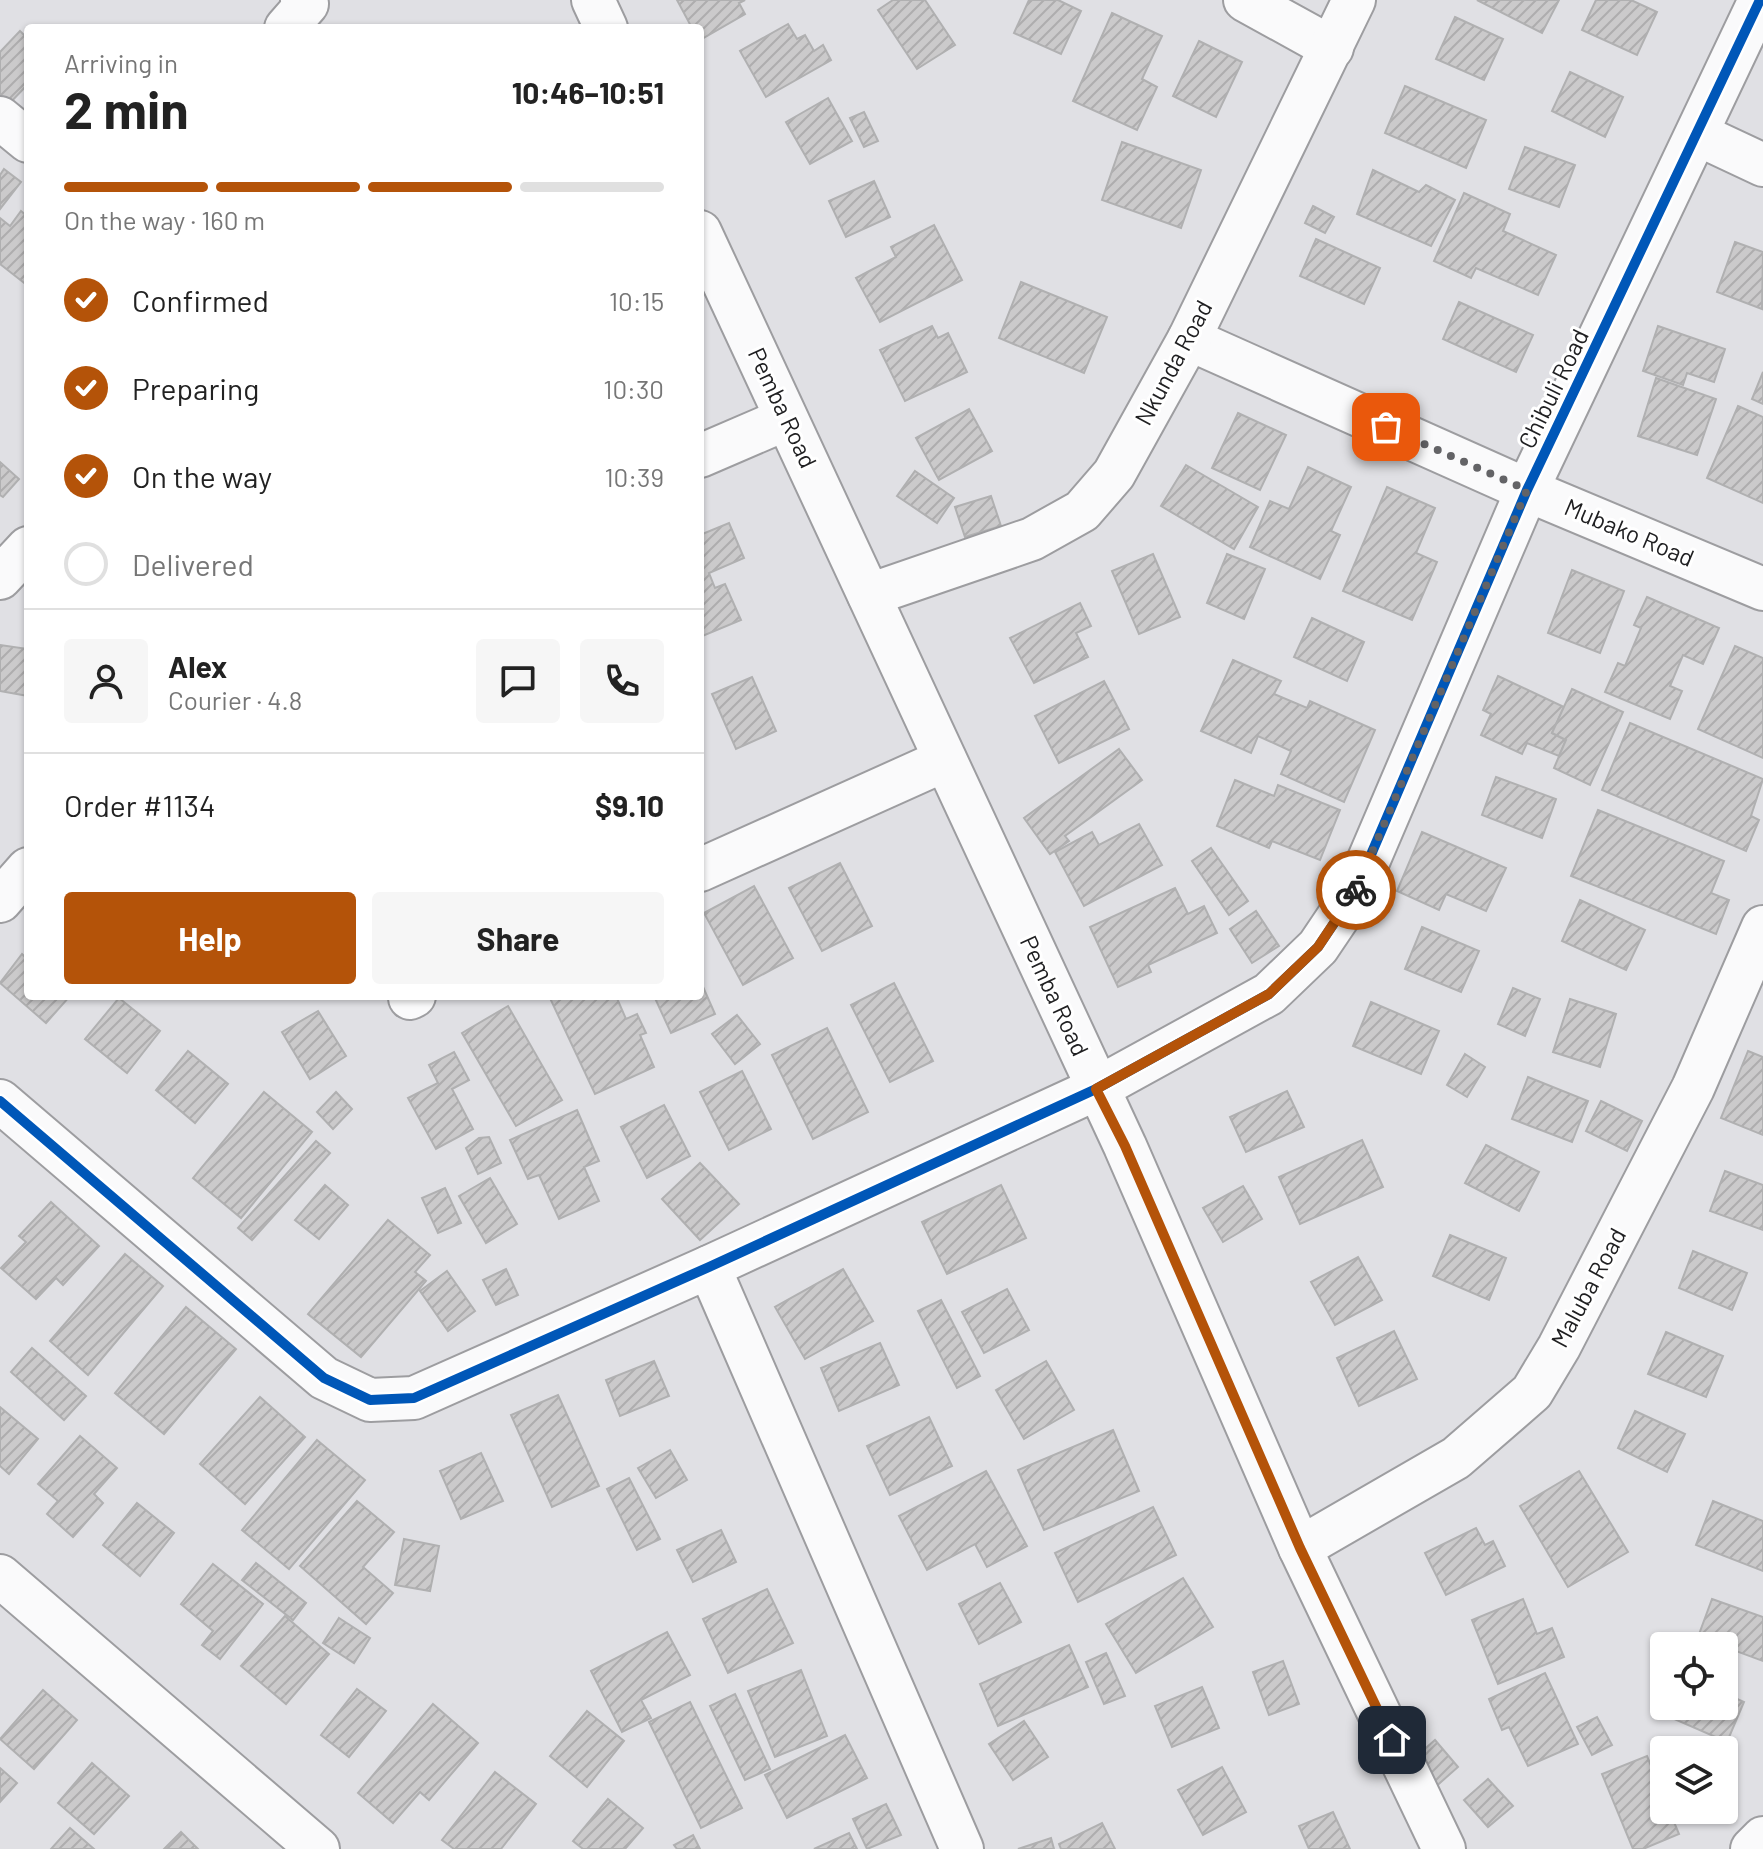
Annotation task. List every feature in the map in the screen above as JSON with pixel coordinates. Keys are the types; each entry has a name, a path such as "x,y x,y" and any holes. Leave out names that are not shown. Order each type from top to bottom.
{"street":[{"path":"290,24 307,4 302,0"},
{"path":"593,0 604,24"},
{"path":"1245,0 1332,48"},
{"name":"Nkunda Road","path":"869,595 1032,539 1082,511 1114,474 1189,339 1354,0"},
{"name":"Chibuli Road","path":"0,1101 324,1378 370,1400 414,1398 709,1267 1096,1089 1269,994 1318,947 1355,892 1527,490 1760,0"},
{"path":"0,118 24,138"},
{"path":"1697,134 1763,165"},
{"name":"Pemba Road","path":"704,241 1125,1146 1300,1548 1444,1849"},
{"name":"Mubako Road","path":"1189,339 1527,490 1763,589"},
{"path":"704,454 786,419"},
{"path":"704,868 945,760"},
{"path":"0,901 24,874"},
{"name":"Maluba Road","path":"1300,1548 1456,1458 1532,1392 1559,1347 1693,1088 1763,927"},
{"path":"709,1267 962,1849"},
{"path":"0,1576 318,1849"},
{"path":"1752,1849 1763,1838"}],"building":[{"path":"677,0 745,0 739,3 745,14 704,38 704,24 690,24"},
{"path":"893,0 925,0 955,45 917,69 878,10"},
{"path":"1029,0 1058,0 1081,11 1061,54 1014,33"},
{"path":"1477,0 1559,0 1542,33"},
{"path":"1596,0 1631,0 1657,12 1637,55 1582,30"},
{"path":"1112,13 1162,36 1142,79 1157,87 1137,130 1073,101"},
{"path":"1455,17 1503,39 1484,80 1436,59"},
{"path":"788,24 797,39 805,35 814,51 823,45 831,60 766,97 740,51"},
{"path":"20,31 24,35 24,88 6,107 0,101 0,52"},
{"path":"1199,41 1242,62 1216,117 1173,96"},
{"path":"1570,72 1623,97 1605,137 1552,111"},
{"path":"1405,86 1486,120 1466,168 1385,133"},
{"path":"828,98 852,141 810,164 786,122"},
{"path":"864,112 878,141 864,147 850,118"},
{"path":"1122,142 1201,170 1181,228 1102,200"},
{"path":"1525,147 1575,165 1559,207 1509,189"},
{"path":"4,169 21,182 0,209 0,175"},
{"path":"1373,170 1419,192 1426,185 1455,200 1431,246 1357,214"},
{"path":"874,181 890,217 846,237 829,201"},
{"path":"1464,193 1510,214 1503,231 1556,255 1538,295 1476,268 1471,278 1434,261"},
{"path":"1313,206 1334,217 1325,233 1305,223"},
{"path":"21,211 24,214 24,283 0,264 0,218 10,226"},
{"path":"934,225 962,280 880,322 856,278 896,257 891,247"},
{"path":"1316,239 1380,268 1364,304 1300,276"},
{"path":"1735,242 1763,252 1762,309 1717,292"},
{"path":"1021,282 1107,317 1084,373 999,338"},
{"path":"1459,302 1533,335 1516,372 1443,339"},
{"path":"932,326 938,338 948,333 967,372 905,401 880,350"},
{"path":"1658,326 1725,349 1714,382 1687,373 1683,385 1643,371"},
{"path":"1763,372 1763,404 1752,399"},
{"path":"1656,378 1716,399 1697,455 1638,436"},
{"path":"1738,406 1763,417 1763,503 1707,478"},
{"path":"969,409 992,451 939,480 916,438"},
{"path":"1238,413 1286,435 1260,490 1212,468"},
{"path":"0,462 19,479 3,497 0,495"},
{"path":"1186,465 1258,507 1234,549 1161,506"},
{"path":"1308,467 1351,487 1331,531 1340,535 1320,579 1250,547 1270,501 1289,509"},
{"path":"915,471 954,498 937,523 897,496"},
{"path":"1387,487 1435,508 1416,553 1437,562 1412,620 1343,591"},
{"path":"991,496 1001,526 965,537 955,507"},
{"path":"729,523 744,558 709,573 715,588 725,584 741,620 704,635 704,533"},
{"path":"1153,554 1180,617 1139,634 1112,571"},
{"path":"1227,554 1265,569 1244,619 1207,603"},
{"path":"1572,570 1624,591 1600,653 1548,633"},
{"path":"1647,597 1719,628 1703,664 1683,655 1670,686 1682,691 1670,719 1605,692 1618,663 1625,666 1641,628 1634,625"},
{"path":"1080,603 1091,626 1076,633 1088,657 1034,683 1010,638"},
{"path":"1312,618 1364,642 1347,681 1294,657"},
{"path":"0,645 24,648 24,695 0,691"},
{"path":"1735,646 1763,658 1763,758 1698,729"},
{"path":"1233,660 1281,681 1274,694 1307,708 1310,701 1375,730 1344,802 1281,774 1291,751 1258,736 1251,753 1201,731"},
{"path":"1498,676 1564,707 1552,733 1566,740 1559,756 1527,743 1522,754 1481,735 1491,714 1483,710"},
{"path":"752,677 776,731 736,749 712,694"},
{"path":"1104,681 1129,729 1059,763 1035,716"},
{"path":"1572,689 1623,712 1590,785 1554,768 1566,740 1552,733"},
{"path":"1630,723 1763,779 1751,816 1759,820 1746,851 1602,790"},
{"path":"1119,749 1142,780 1065,836 1069,841 1050,854 1024,818"},
{"path":"1496,777 1556,799 1542,838 1482,815"},
{"path":"1235,780 1274,796 1278,785 1340,810 1320,860 1272,841 1269,848 1217,826"},
{"path":"1598,810 1724,861 1711,893 1729,900 1716,934 1571,876"},
{"path":"1139,824 1162,865 1084,906 1055,852 1092,832 1099,845"},
{"path":"1422,832 1506,868 1486,911 1446,894 1439,910 1397,891"},
{"path":"1211,848 1248,901 1229,915 1192,861"},
{"path":"840,863 872,926 822,951 789,888"},
{"path":"754,886 793,958 743,985 704,913"},
{"path":"1175,888 1188,914 1204,906 1217,933 1148,965 1151,972 1118,987 1090,927"},
{"path":"1580,900 1645,930 1626,970 1562,941"},
{"path":"1256,911 1279,946 1252,963 1230,929"},
{"path":"1422,927 1479,951 1461,992 1405,969"},
{"path":"22,954 24,1000 66,1000 46,1023 0,983"},
{"path":"894,983 933,1061 890,1082 851,1005"},
{"path":"1513,988 1540,999 1525,1036 1498,1024"},
{"path":"704,989 715,1014 671,1033 656,1000 704,1000"},
{"path":"1570,999 1616,1014 1600,1067 1553,1052"},
{"path":"117,1000 121,1000 160,1031 127,1073 85,1039"},
{"path":"551,1000 618,1000 626,1019 637,1014 646,1033 640,1035 654,1067 595,1094"},
{"path":"1371,1002 1439,1031 1421,1074 1353,1046"},
{"path":"508,1006 562,1100 516,1126 462,1033"},
{"path":"318,1011 346,1056 310,1079 282,1032"},
{"path":"737,1015 760,1044 735,1064 712,1034"},
{"path":"827,1028 868,1112 813,1139 772,1055"},
{"path":"188,1051 228,1084 195,1123 156,1090"},
{"path":"1748,1051 1763,1057 1763,1135 1721,1118"},
{"path":"454,1052 469,1080 452,1089 473,1129 436,1149 408,1098 438,1083 429,1065"},
{"path":"1465,1054 1485,1067 1467,1097 1447,1085"},
{"path":"742,1071 771,1129 729,1150 700,1092"},
{"path":"1528,1077 1588,1101 1572,1142 1512,1119"},
{"path":"1287,1091 1304,1127 1246,1152 1230,1117"},
{"path":"264,1092 312,1132 241,1218 193,1178"},
{"path":"336,1092 352,1109 333,1129 317,1112"},
{"path":"1601,1101 1642,1121 1627,1151 1586,1131"},
{"path":"664,1105 690,1156 647,1178 621,1127"},
{"path":"577,1110 599,1161 584,1167 599,1201 559,1219 539,1175 528,1179 510,1140"},
{"path":"489,1137 501,1163 478,1174 466,1148 479,1138"},
{"path":"1362,1140 1383,1187 1300,1224 1279,1177"},
{"path":"316,1141 330,1153 252,1240 238,1228"},
{"path":"1486,1145 1539,1172 1519,1211 1465,1183"},
{"path":"700,1163 739,1204 700,1240 662,1199"},
{"path":"1725,1171 1763,1185 1763,1230 1710,1211"},
{"path":"490,1178 517,1224 486,1243 459,1196"},
{"path":"325,1185 348,1205 319,1239 295,1220"},
{"path":"1001,1185 1026,1238 947,1274 922,1222"},
{"path":"1243,1186 1262,1219 1223,1242 1203,1208"},
{"path":"445,1188 461,1223 438,1233 422,1198"},
{"path":"51,1202 99,1246 63,1285 56,1278 36,1299 1,1268 26,1242 19,1236"},
{"path":"388,1220 430,1255 415,1272 426,1281 361,1357 308,1314"},
{"path":"1450,1235 1506,1258 1489,1300 1433,1276"},
{"path":"1693,1251 1747,1273 1732,1310 1679,1288"},
{"path":"125,1254 163,1286 88,1375 50,1341"},
{"path":"1358,1257 1382,1300 1335,1325 1311,1282"},
{"path":"506,1269 518,1295 496,1305 483,1280"},
{"path":"843,1269 873,1321 805,1359 775,1307"},
{"path":"447,1271 475,1311 448,1331 420,1291"},
{"path":"1007,1289 1029,1330 984,1353 962,1312"},
{"path":"941,1300 980,1376 957,1388 918,1311"},
{"path":"186,1307 236,1349 164,1434 115,1393"},
{"path":"1394,1331 1417,1379 1359,1406 1337,1358"},
{"path":"1666,1332 1723,1356 1706,1397 1648,1374"},
{"path":"880,1343 899,1385 839,1411 821,1368"},
{"path":"32,1348 86,1396 64,1420 11,1372"},
{"path":"654,1361 669,1396 620,1416 606,1380"},
{"path":"1046,1361 1074,1410 1024,1439 996,1390"},
{"path":"558,1395 599,1486 552,1507 511,1415"},
{"path":"260,1397 305,1437 245,1504 200,1464"},
{"path":"0,1407 38,1439 9,1474 0,1466"},
{"path":"1635,1411 1685,1434 1667,1472 1618,1448"},
{"path":"929,1417 952,1466 890,1495 867,1446"},
{"path":"1113,1430 1139,1491 1044,1530 1018,1470"},
{"path":"80,1436 117,1468 94,1494 103,1503 73,1537 47,1514 58,1501 38,1484"},
{"path":"317,1440 365,1480 289,1569 242,1530"},
{"path":"670,1450 687,1480 656,1498 638,1468"},
{"path":"481,1453 503,1501 461,1519 440,1471"},
{"path":"986,1471 1027,1546 987,1567 975,1544 927,1570 899,1516"},
{"path":"1579,1471 1628,1552 1568,1587 1520,1506"},
{"path":"629,1478 660,1539 637,1550 607,1489"},
{"path":"357,1501 394,1532 363,1567 393,1593 366,1624 300,1566"},
{"path":"1713,1501 1763,1521 1763,1571 1696,1545"},
{"path":"137,1503 174,1533 140,1576 103,1545"},
{"path":"1153,1507 1176,1555 1078,1602 1055,1553"},
{"path":"1476,1528 1485,1545 1493,1541 1505,1566 1446,1595 1425,1553"},
{"path":"721,1530 736,1562 693,1582 677,1550"},
{"path":"404,1539 439,1546 430,1591 395,1585"},
{"path":"256,1563 306,1603 293,1620 242,1580"},
{"path":"213,1564 263,1604 220,1659 202,1645 213,1631 181,1604"},
{"path":"1183,1578 1213,1627 1136,1673 1106,1624"},
{"path":"1000,1583 1021,1622 979,1644 959,1604"},
{"path":"767,1589 793,1643 728,1673 703,1619"},
{"path":"1523,1599 1537,1634 1552,1628 1564,1657 1498,1684 1472,1620"},
{"path":"1712,1599 1763,1617 1763,1661 1738,1652 1738,1632 1700,1632"},
{"path":"285,1616 329,1654 286,1704 241,1666"},
{"path":"339,1618 370,1638 354,1663 323,1643"},
{"path":"667,1632 690,1675 641,1700 651,1718 622,1732 591,1671"},
{"path":"1069,1645 1088,1687 998,1726 980,1684"},
{"path":"1106,1653 1125,1696 1104,1704 1086,1662"},
{"path":"1283,1661 1299,1704 1269,1715 1253,1672"},
{"path":"801,1670 827,1736 775,1757 748,1691"},
{"path":"1545,1673 1578,1744 1528,1766 1509,1727 1502,1730 1489,1699"},
{"path":"1202,1687 1219,1728 1172,1747 1155,1706"},
{"path":"357,1689 386,1711 349,1757 321,1735"},
{"path":"43,1690 77,1720 34,1769 0,1739"},
{"path":"735,1694 770,1769 745,1780 710,1706"},
{"path":"1738,1699 1744,1702 1738,1716"},
{"path":"690,1702 742,1808 701,1828 649,1722"},
{"path":"433,1704 478,1743 429,1800 420,1792 393,1823 358,1793"},
{"path":"587,1711 624,1741 587,1787 550,1756"},
{"path":"1597,1717 1612,1745 1592,1755 1577,1727"},
{"path":"1676,1720 1736,1720 1730,1736 1713,1736"},
{"path":"1024,1721 1048,1757 1013,1780 989,1744"},
{"path":"845,1735 867,1778 787,1818 765,1775"},
{"path":"1435,1740 1458,1767 1433,1789 1410,1762"},
{"path":"1647,1756 1650,1763 1650,1824 1675,1824 1679,1834 1643,1849 1633,1849 1602,1774"},
{"path":"92,1763 129,1796 94,1834 58,1803"},
{"path":"1222,1767 1246,1812 1203,1835 1178,1790"},
{"path":"0,1768 17,1783 0,1802"},
{"path":"495,1772 536,1804 501,1849 454,1849 442,1840"},
{"path":"1488,1779 1513,1806 1488,1827 1464,1800"},
{"path":"608,1799 643,1828 625,1849 583,1849 573,1841"},
{"path":"886,1804 901,1835 867,1849 853,1819"},
{"path":"1333,1812 1350,1849 1309,1849 1299,1826"},
{"path":"1102,1823 1115,1849 1061,1849 1059,1844"},
{"path":"70,1828 94,1849 51,1849"},
{"path":"181,1832 198,1849 164,1849"},
{"path":"849,1833 857,1849 814,1849"},
{"path":"693,1835 700,1849 677,1849 674,1845"},
{"path":"1051,1838 1054,1849 1018,1849"}],"cycle path":[{"path":"0,1101 324,1378 370,1400 414,1398 709,1267 1096,1089 1269,994 1318,947 1355,892 1527,490 1760,0"}],"way so far":[{"path":"1356,890 1527,490 1386,427"}],"route":[{"path":"1356,890 1318,947 1269,994 1096,1089 1125,1146 1300,1548 1392,1740"}]}
